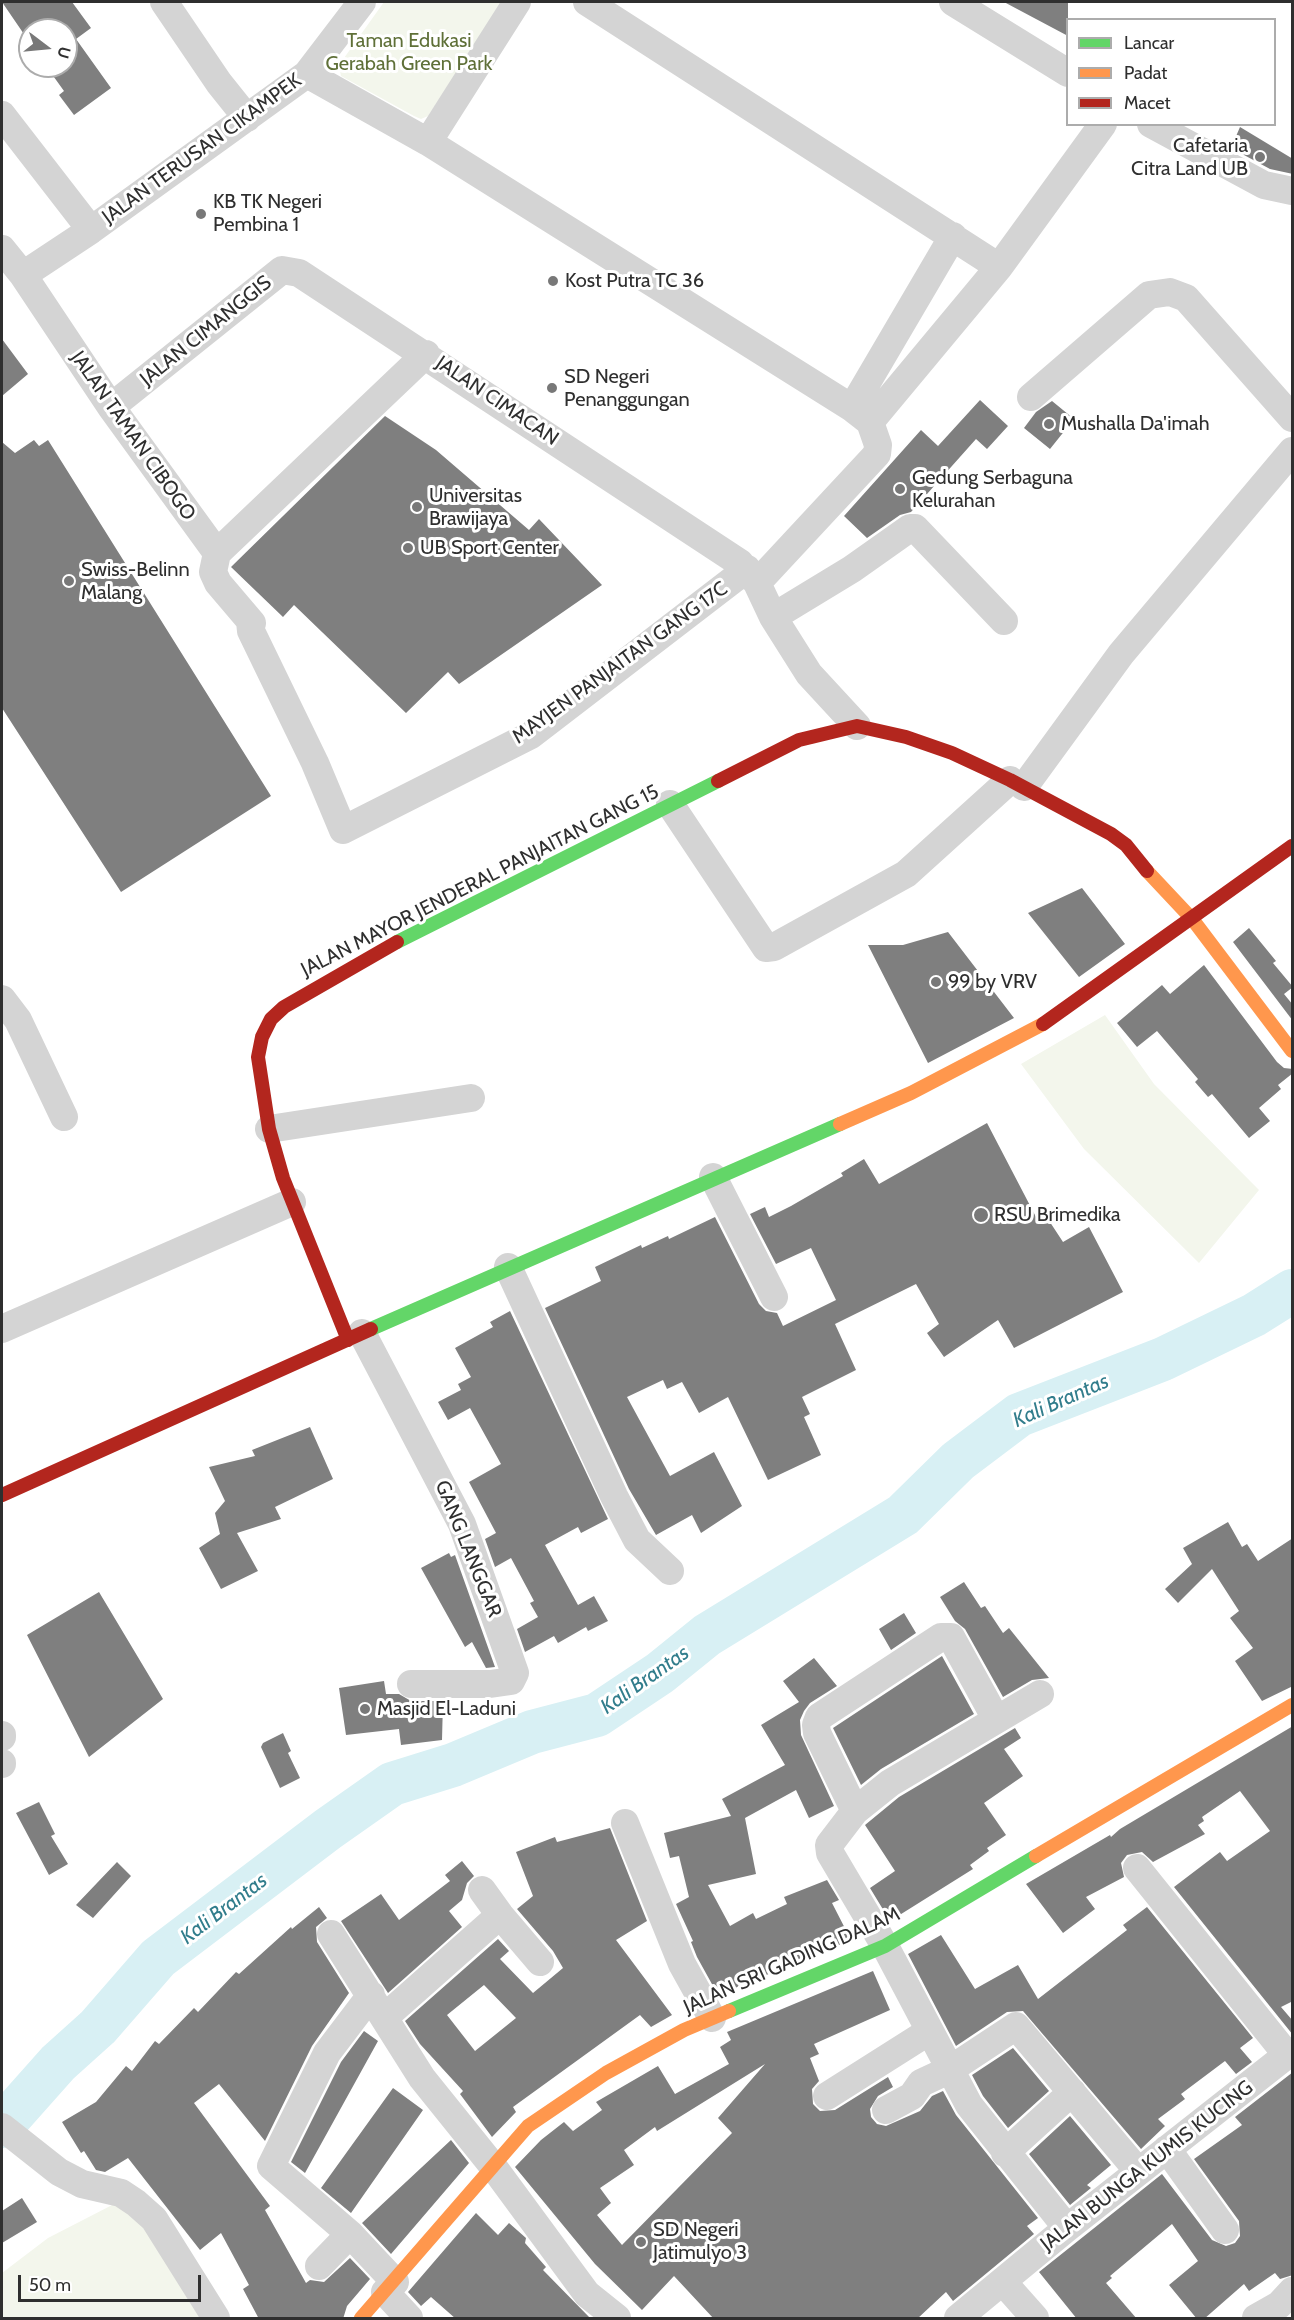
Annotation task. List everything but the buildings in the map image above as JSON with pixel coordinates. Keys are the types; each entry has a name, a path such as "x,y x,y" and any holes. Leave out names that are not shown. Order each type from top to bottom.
{"street":[{"path":"164,2 219,83 247,118"},
{"name":"JALAN TERUSAN CIKAMPEK","path":"23,275 91,230 307,74 362,2"},
{"path":"428,142 517,2"},
{"path":"587,2 999,267"},
{"path":"953,2 1066,72"},
{"path":"307,74 428,142 861,415 878,445 877,453 752,576 773,618 809,674 857,726 906,737 952,753 1017,783 1111,834 1126,845 1163,890 1193,920 1293,1051"},
{"path":"2,115 91,230"},
{"path":"861,415 999,267 1102,126"},
{"path":"1155,126 1264,185 1293,191"},
{"path":"861,415 952,236"},
{"name":"JALAN TAMAN CIBOGO","path":"2,249 23,275 111,407 217,553"},
{"name":"JALAN CIMANGGIS","path":"111,407 282,270 299,273 426,354"},
{"path":"1031,397 1149,295 1170,292 1186,298 1293,418"},
{"name":"JALAN CIMACAN","path":"217,553 426,354 752,576"},
{"path":"670,804 766,948 774,948 906,874 1017,783 1121,654 1293,451"},
{"path":"773,618 852,569 910,528 915,528 1004,621"},
{"name":"MAYJEN PANJAITAN GANG 17C","path":"217,553 213,572 215,577 251,622 251,631 315,763 343,830 531,735 752,576"},
{"name":"JALAN MAYOR JENDERAL PANJAITAN GANG 15","path":"355,1336 292,1202 269,1129 258,1057 262,1037 272,1019 284,1006 392,945 670,804 799,740 857,726"},
{"path":"2,1495 508,1267 911,1093 1053,1019 1293,846"},
{"path":"2,999 18,1020 64,1117"},
{"path":"269,1129 471,1098"},
{"path":"713,1177 774,1297"},
{"path":"2,1329 292,1202"},
{"path":"508,1267 637,1540 670,1571"},
{"name":"GANG LANGGAR","path":"355,1336 462,1524 515,1673 511,1681 490,1684 411,1684"},
{"path":"855,1811 816,1725 819,1718 945,1635 951,1637 996,1719"},
{"path":"1040,1694 890,1783 855,1811 829,1845 830,1853 885,1946 928,2032 951,2069 969,2105 1067,2228"},
{"name":"JALAN SRI GADING DALAM","path":"361,2319 492,2165 528,2126 554,2106 645,2050 712,2018 885,1946 1080,1829 1160,1785 1232,1738 1293,1705"},
{"path":"625,1823 682,1964 712,2018"},
{"path":"1137,1868 1290,2053"},
{"path":"482,1890 500,1916 540,1962"},
{"path":"409,2319 390,2287 350,2234 271,2166 327,2053 342,2029 378,2006 500,1916"},
{"path":"331,1934 422,2078 492,2165 586,2294 617,2319"},
{"path":"886,2110 912,2096 921,2083 951,2069 1016,2026 1138,2171"},
{"path":"827,2096 928,2032"},
{"name":"JALAN BUNGA KUMIS KUCING","path":"958,2319 1138,2171 1290,2053"},
{"path":"1005,2153 1072,2092"},
{"path":"2,2127 59,2172 82,2184 121,2193 154,2219 216,2319"},
{"path":"1167,2149 1225,2230"},
{"path":"320,2266 350,2234"},
{"path":"1003,2282 1035,2319"},
{"path":"1256,2319 1279,2305 1293,2291"}],"green space":[{"name":"Taman Edukasi Gerabah Green Park","path":"384,2 504,2 428,116 421,119 341,76 339,65"},
{"path":"1105,1015 1154,1084 1259,1190 1199,1263 1084,1149 1021,1064"},
{"path":"118,2202 133,2208 210,2318 2,2318 2,2273 48,2238"}],"waterway":[{"name":"Kali Brantas","path":"2,2126 58,2063 98,2027 158,1958 328,1829 392,1784 453,1765 532,1732 597,1715 660,1673 707,1635 903,1515 958,1461 1019,1415 1163,1359 1254,1315 1292,1291"}],"traffic: fast":[{"path":"397,942 718,781"},
{"path":"371,1329 840,1124"},
{"path":"729,2011 885,1946 1036,1856"}],"traffic: slow":[{"path":"1147,871 1193,920 1292,1051"},
{"path":"840,1124 911,1093 1043,1024"},
{"path":"1036,1856 1292,1705"},
{"path":"361,2318 528,2126 606,2073 684,2030 729,2011"}],"traffic: jam":[{"path":"718,781 799,740 857,726 906,737 952,753 1010,780 1111,834 1126,845 1147,871"},
{"path":"1043,1024 1292,846"},
{"path":"348,1340 283,1178 269,1129 258,1057 262,1037 271,1019 284,1007 397,942"},
{"path":"2,1495 371,1329"}],"place":[{"name":"Cafetaria Citra Land UB","path":"1260,157"},
{"name":"KB TK Negeri Pembina 1","path":"201,214"},
{"name":"Kost Putra TC 36","path":"553,281"},
{"name":"SD Negeri Penanggungan","path":"552,388"},
{"name":"Mushalla Da'imah","path":"1049,424"},
{"name":"Gedung Serbaguna Kelurahan","path":"900,489"},
{"name":"Universitas Brawijaya","path":"417,507"},
{"name":"UB Sport Center","path":"408,548"},
{"name":"Swiss-Belinn Malang","path":"69,581"},
{"name":"99 by VRV","path":"936,982"},
{"name":"RSU Brimedika","path":"981,1215"},
{"name":"Masjid El-Laduni","path":"365,1709"},
{"name":"SD Negeri Jatimulyo 3","path":"641,2242"}]}
